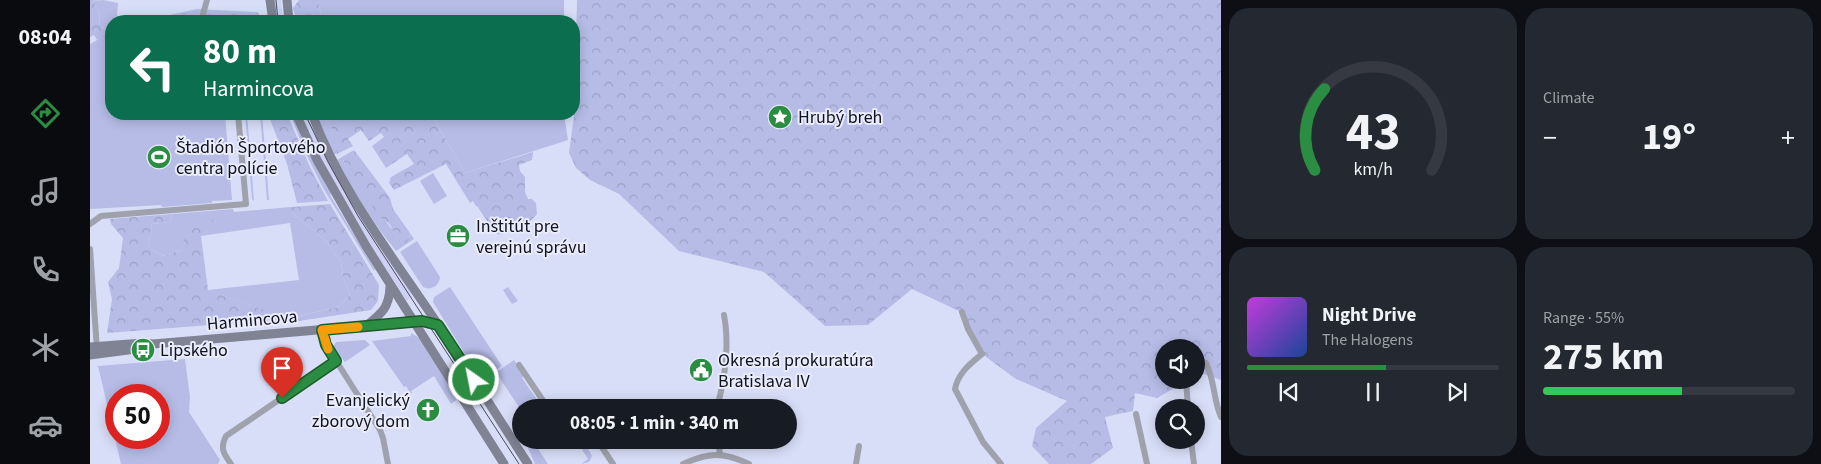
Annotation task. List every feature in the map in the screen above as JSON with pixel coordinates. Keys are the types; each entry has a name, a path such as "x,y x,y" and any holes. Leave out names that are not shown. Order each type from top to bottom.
{"main road":[{"path":"270,0 272,15"},
{"path":"287,0 288,15"},
{"path":"299,120 334,193 390,287 504,464"},
{"path":"315,120 332,160 347,187 528,464"},
{"path":"366,326 381,314 387,306 390,299 390,287"},
{"path":"414,322 421,312 423,301"},
{"name":"Harmincova","path":"93,351 142,343 152,344 422,321 438,325"}],"street":[{"path":"203,15 207,0"},
{"path":"90,224 101,216 246,204 239,120"},
{"path":"90,249 93,351"},
{"path":"962,312 968,329 982,354 969,364 957,379 955,389 983,442 1001,464"},
{"path":"719,399 723,383 726,347 724,316"},
{"path":"322,330 326,345 380,430 388,464"},
{"path":"231,464 223,452 222,444 226,436 336,361"},
{"path":"1205,363 1218,383 1215,400 1221,418"},
{"path":"519,365 542,399"},
{"path":"1136,414 1147,464"},
{"path":"856,464 859,446"},
{"path":"603,449 613,464"},
{"path":"719,449 720,454"},
{"path":"1193,449 1194,464"},
{"path":"683,464 697,461 711,454 720,454 737,458 749,464"}],"shaded area":[{"path":"275,0 281,0 282,15 276,15"},
{"path":"302,120 310,120 373,236 409,290 412,297 406,301 348,209 317,154"}],"green space":[{"path":"90,0 99,0 92,1 99,10 100,27 105,28 105,36 97,40 94,35 90,37"},
{"path":"103,0 118,3 117,15 105,15 105,28 100,27 99,10 92,1"},
{"path":"299,0 318,0 321,15 295,15 293,8"},
{"path":"318,0 564,0 564,15 321,15"},
{"path":"577,0 1221,0 1221,380 1205,374 1205,339 1155,339 1155,389 1173,389 1157,398 1135,393 1133,411 1105,417 1113,448 1091,464 1049,464 1032,446 1036,428 1067,401 1016,379 982,354 961,312 912,289 868,325 825,326 764,272 679,251 619,194 590,180 576,168 569,153 573,120 580,120 580,15 577,15"},
{"path":"197,9 258,12 259,15 169,15"},
{"name":"Štadión Športového centra polície","path":"105,36 105,120 225,120 232,200 162,207 161,205 90,209 90,44"},
{"path":"245,120 247,120 254,201 252,199"},
{"path":"260,120 262,120 269,200 267,200"},
{"path":"270,120 290,120 310,167 328,201 297,203 287,164"},
{"path":"292,120 295,120 308,151 330,195 375,269 374,271 323,188 305,152"},
{"path":"319,120 326,120 334,132 334,144 337,154 333,154"},
{"path":"326,120 434,120 465,173 533,152 532,160 519,165 520,171 525,177 525,192 528,199 532,199 536,203 537,214 518,229 496,234 473,201 470,203 446,164 394,190 389,183 391,177 414,164 407,154 386,168 372,146 384,137 381,133 369,141 361,130 348,139 353,146 337,154 334,144 334,132"},
{"path":"434,120 565,120 568,140 465,173"},
{"path":"354,150 343,160 350,174 362,183 373,185 380,210 387,222 398,233 410,237 410,233 414,239 396,251 364,207 337,160"},
{"path":"354,150 390,198 393,209 410,233 405,244 401,246 397,237 394,236 390,225 385,220 374,215 371,199 374,194 373,185 362,191 348,173 343,159"},
{"path":"433,173 447,196 434,204 420,181"},
{"path":"330,204 379,285 378,301 371,310 299,321 291,318 338,307 350,295 343,276 341,262 324,239 291,212 291,207"},
{"path":"291,207 291,212 324,239 341,262 343,276 350,295 338,307 286,319 263,321 263,310 208,290 299,280 290,223 201,236 216,226 215,220 181,250 163,256 148,247 152,224 170,222 172,214 233,209 234,212"},
{"path":"172,214 170,222 152,224 148,247 163,256 181,250 188,223 215,220 217,226 201,236 208,290 264,310 263,321 107,333 112,299 108,282 119,268 123,238 111,224 110,219"},
{"path":"417,241 440,277 438,283 432,288 423,287 400,252"},
{"path":"450,287 502,366 481,380 433,302 434,297"},
{"path":"508,287 518,301 512,304 503,290"},
{"path":"411,333 421,339 457,396 456,400 451,404 434,376 411,391 411,394 372,341 411,336"},
{"path":"365,340 370,345 345,362 333,347 336,342"},
{"path":"185,359 190,397 189,412 220,460 218,464 121,464 117,449 170,449 170,384 105,384 105,396 98,366"},
{"path":"514,360 524,374 522,378 536,399 514,399 499,377 487,386 491,392 482,382"},
{"path":"528,449 538,449 548,464 535,464"},
{"path":"582,449 588,449 592,456 589,462 581,464 588,459"}],"tram line":[{"path":"276,0 277,15"},
{"path":"308,120 328,162 358,216 519,464"}],"slow traffic":[{"path":"328,349 322,330 358,327"}],"place":[{"name":"Hrubý breh","path":"780,117"},
{"name":"Štadión Športového centra polície","path":"159,157"},
{"name":"Inštitút pre verejnú správu","path":"458,236"},
{"name":"Lipského","path":"143,350"},
{"name":"Okresná prokuratúra Bratislava IV","path":"701,370"},
{"name":"Evanjelický zborový dom","path":"428,410"}],"route":[{"path":"282,398 336,361 326,345 322,330 422,321 438,325 474,380"}]}
